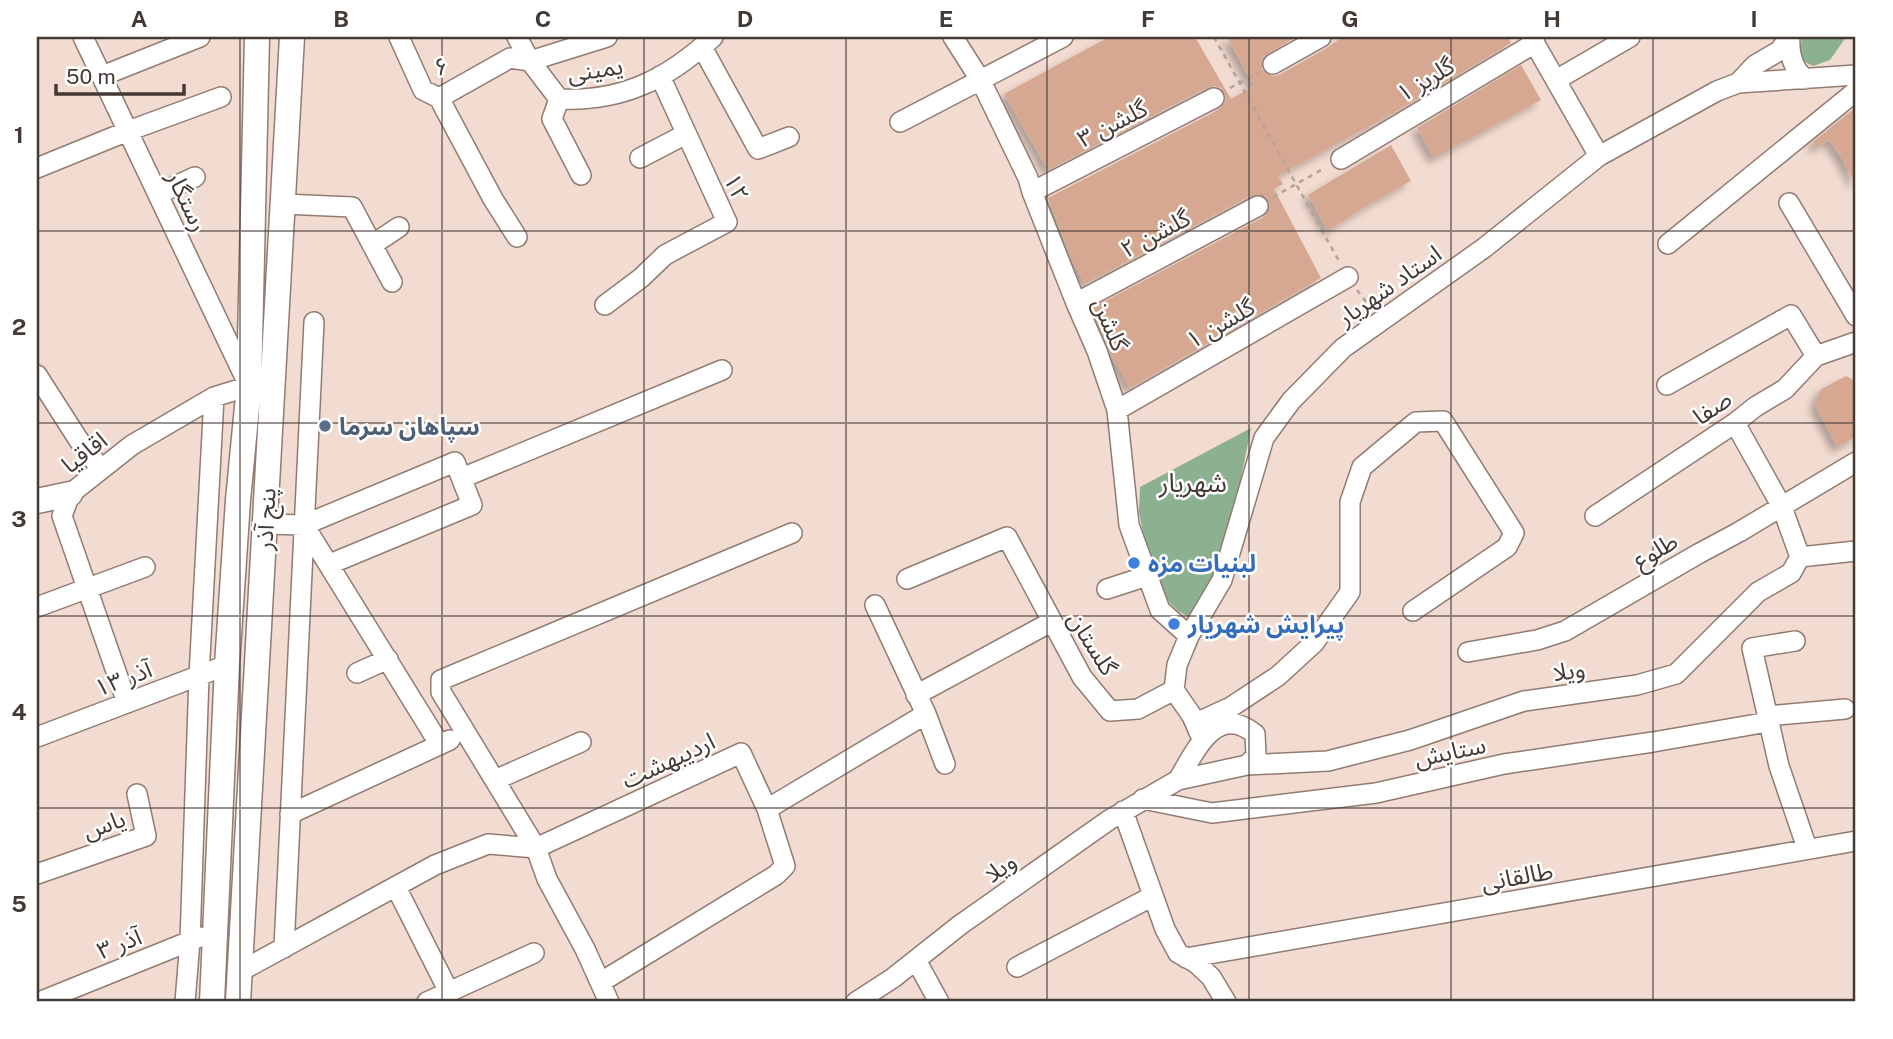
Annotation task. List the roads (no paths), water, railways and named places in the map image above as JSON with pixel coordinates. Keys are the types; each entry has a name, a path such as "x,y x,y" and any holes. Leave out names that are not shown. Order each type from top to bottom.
{"main road":[{"name":"پنج آذر","path":"212,1002 227,665 237,500 249,386 257,37"},
{"name":"پنج آذر","path":"237,1002 292,37"},
{"path":"37,501 69,494"},
{"path":"237,500 265,513"},
{"path":"234,558 262,561"}],"street":[{"name":"رستگار","path":"83,37 249,386"},
{"path":"102,76 200,37"},
{"name":"۶","path":"399,37 423,90 439,98 510,58 530,61 607,37"},
{"name":"یمینی","path":"517,37 530,61 559,99 578,100 617,96 692,57 707,42"},
{"name":"گلشن","path":"953,37 981,80 1028,178 1097,351 1117,410 1129,525 1160,610 1189,636"},
{"path":"900,122 1062,37"},
{"path":"1273,64 1321,37"},
{"path":"1556,80 1630,37"},
{"path":"1790,37 1789,47 1796,71 1805,79"},
{"path":"1738,83 1755,65 1779,51 1790,37"},
{"path":"1533,40 1599,156"},
{"name":"گلریز ۱","path":"1341,159 1533,40"},
{"path":"707,42 758,149 789,138"},
{"name":"استاد شهریار","path":"1174,690 1177,665 1189,636 1223,580 1264,438 1291,401 1343,348 1483,248 1599,156 1717,91 1738,83 1856,75"},
{"name":"۱۲","path":"605,305 641,278 665,255 727,222 660,76"},
{"path":"1668,244 1856,91"},
{"path":"37,168 221,97"},
{"path":"439,98 493,199 517,237"},
{"name":"گلشن ۳","path":"1032,192 1214,98"},
{"path":"559,99 552,119 581,176"},
{"path":"640,158 686,134"},
{"path":"158,194 195,177"},
{"path":"1789,203 1856,316"},
{"path":"283,204 352,207 392,282"},
{"name":"گلشن ۲","path":"1076,303 1258,206"},
{"path":"372,245 399,228"},
{"name":"گلشن ۱","path":"1117,410 1348,277"},
{"path":"1667,385 1791,315 1816,356"},
{"path":"284,948 314,322"},
{"name":"صفا","path":"1595,516 1785,389 1816,356 1856,342"},
{"path":"463,478 722,369"},
{"path":"37,374 78,439 100,468"},
{"name":"اقاقیا","path":"127,703 62,516 69,494 132,445 214,397 249,386"},
{"path":"185,1002 214,397"},
{"path":"1178,780 1199,731 1231,706 1278,676 1314,643 1350,592 1350,502 1362,467 1416,422 1443,421 1514,533 1507,547 1413,611"},
{"path":"1735,424 1782,507 1800,557 1856,551"},
{"path":"304,525 455,462 472,505 330,564"},
{"name":"طلوع","path":"1468,652 1537,640 1565,632 1856,462"},
{"path":"265,513 304,525 388,659 445,742 290,814"},
{"path":"609,1002 547,879 536,848 441,692 441,680 792,533"},
{"name":"گلستان","path":"907,579 1007,537 1082,677 1110,711 1138,709 1174,690"},
{"name":"ویلا","path":"863,1000 960,925 1123,811 1178,780 1247,765 1328,761 1410,740 1524,701 1637,685 1676,674 1758,592 1791,573 1800,557"},
{"path":"37,607 145,567"},
{"path":"1107,589 1147,576"},
{"path":"875,605 926,714 945,764"},
{"path":"916,695 1051,622"},
{"path":"1795,641 1752,648 1779,766 1807,848"},
{"path":"357,673 388,659"},
{"name":"۱۳ آذر","path":"37,737 227,665"},
{"path":"1174,690 1199,731"},
{"name":"ستایش","path":"1143,799 1212,813 1376,793 1504,764 1653,742 1767,719 1845,709"},
{"path":"767,809 926,714"},
{"path":"1199,731 1231,723 1245,725 1255,734 1257,747 1256,756 1247,765"},
{"path":"495,780 581,742"},
{"name":"اردیبهشت","path":"239,972 435,865 488,844 536,848 741,753 767,809 785,866 776,875 601,982"},
{"name":"یاس","path":"37,874 146,836 137,794"},
{"path":"1123,811 1165,929 1178,953 1196,963 1211,977 1226,1002"},
{"name":"طالقانی","path":"1186,958 1856,841"},
{"path":"396,887 449,992"},
{"path":"1017,967 1153,896"},
{"name":"آذر ۳","path":"39,1002 217,930"},
{"path":"427,1002 534,953"},
{"path":"916,960 939,1002"}],"place":[{"name":"سپاهان سرما","path":"325,426"},
{"name":"لبنیات مزه","path":"1134,563"},
{"name":"پیرایش شهریار","path":"1174,624"}],"district":[{"name":"شهریار","path":"1193,482"}]}
